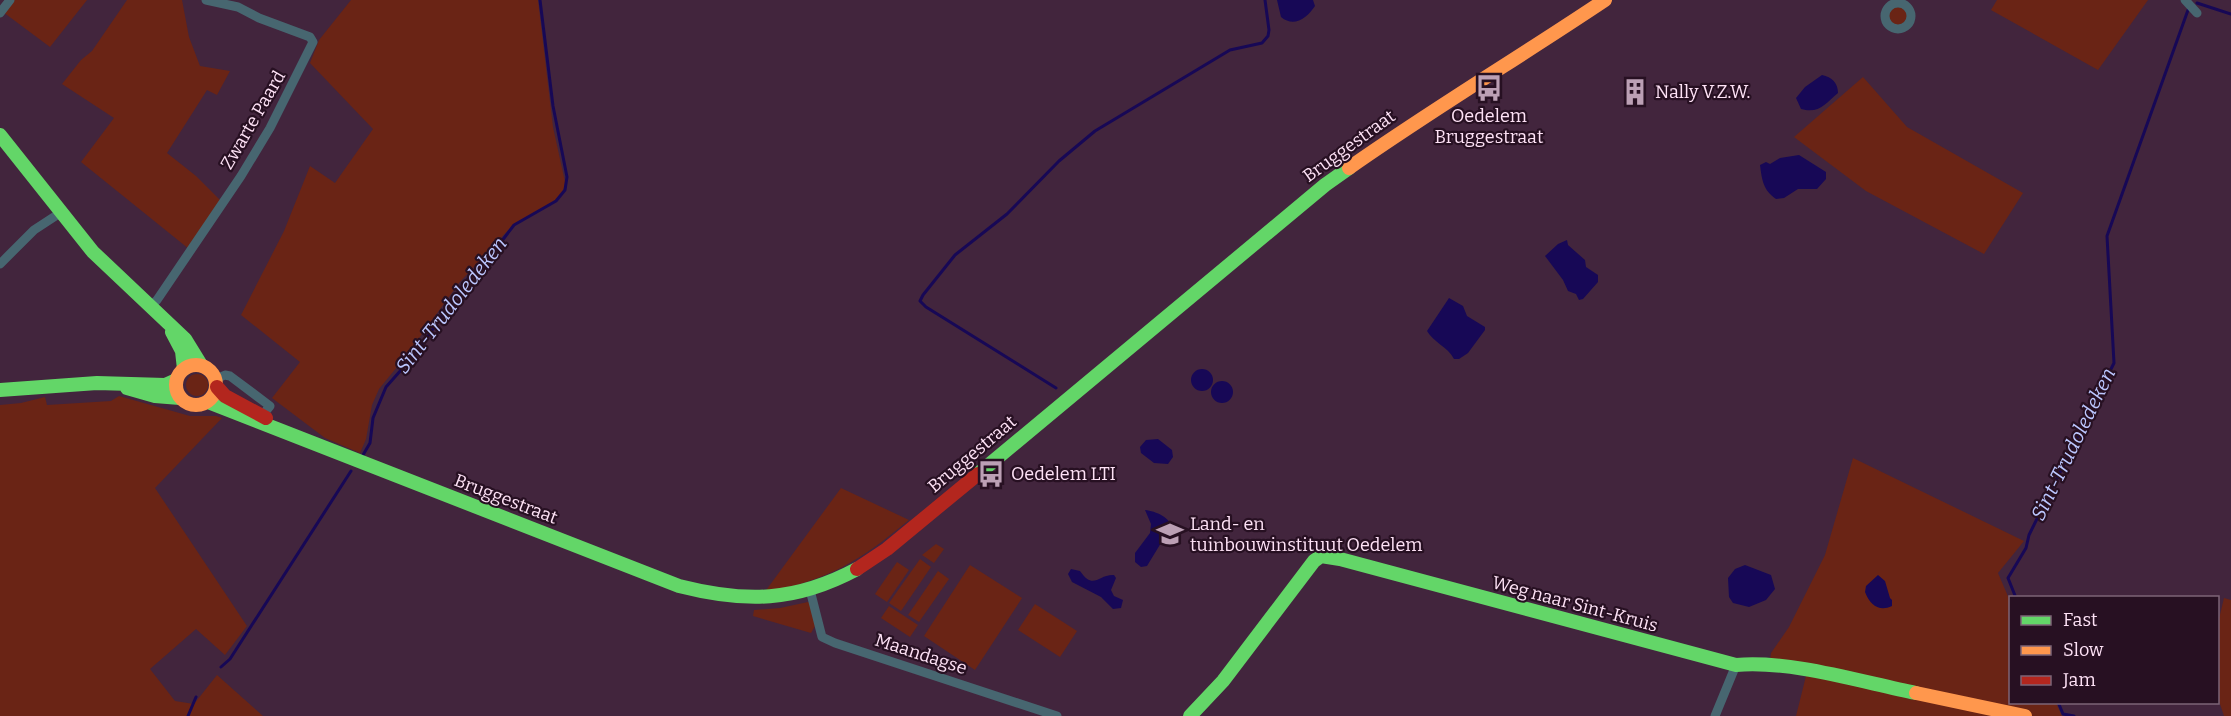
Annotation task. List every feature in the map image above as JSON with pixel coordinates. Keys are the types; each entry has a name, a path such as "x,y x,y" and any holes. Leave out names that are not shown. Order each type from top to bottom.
{"main road":[{"name":"Bruggestraat","path":"216,383 225,396 272,428 276,427 679,586 732,598 772,598 810,590 844,577 887,549 1285,217 1358,161 1417,120 1532,50 1605,0"},
{"path":"0,135 93,252 185,339 201,365"},
{"path":"0,144 13,152"},
{"path":"171,327 182,351 176,390 180,398"},
{"path":"0,390 117,383 165,385 193,365 201,365 210,370 216,383 213,397 208,402 192,405 180,398 146,394 117,383"},
{"name":"Bruggestraat","path":"208,402 259,419"},
{"name":"Weg naar Sint-Kruis","path":"1190,716 1223,681 1314,561 1321,556 1340,559 1736,665 1757,663 1787,666 2025,716"}],"street":[{"path":"0,13 10,0"},
{"name":"Zwarte Paard","path":"150,307 157,300 246,166 290,90 313,42 302,32 259,18 238,8 206,0"},
{"path":"2185,0 2196,13"},
{"path":"0,264 34,230 60,213"},
{"name":"Maandagse","path":"810,590 822,637 835,644 1057,716"},
{"path":"1715,716 1736,665"}],"shaded area":[{"path":"13,0 87,0 50,47 3,12"},
{"path":"127,0 182,0 189,37 200,66 230,71 217,95 207,90 167,153 196,176 221,201 189,249 81,162 114,118 62,84 81,60 92,51"},
{"path":"351,0 538,0 553,127 565,182 562,196 510,228 459,283 379,389 372,405 366,439 360,453 325,438 272,398 300,362 241,315 284,231 310,166 335,183 373,129 310,63 319,40"},
{"path":"1277,0 1313,0 1315,6 1304,18 1291,22 1281,17"},
{"path":"1997,0 2148,0 2098,70 1991,10"},
{"path":"1894,7 1902,7 1907,12 1905,23 1894,25 1889,20 1889,12"},
{"path":"1822,75 1834,81 1838,93 1817,109 1801,109 1796,98 1805,87"},
{"path":"1863,77 1907,127 2023,193 1984,254 1866,191 1794,137"},
{"path":"1799,155 1826,172 1826,179 1817,189 1798,189 1784,198 1776,199 1766,188 1760,165 1766,162 1770,164 1780,158"},
{"path":"1567,240 1568,245 1585,260 1586,267 1598,275 1598,282 1583,299 1579,300 1576,294 1568,291 1563,280 1545,256 1558,244"},
{"path":"1449,298 1463,306 1467,316 1485,327 1468,353 1459,359 1454,359 1427,331"},
{"path":"1202,369 1210,372 1213,380 1210,388 1202,391 1194,388 1191,380 1194,372"},
{"path":"197,374 205,377 208,385 205,393 197,396 189,393 186,385 189,377"},
{"path":"1222,381 1230,384 1233,392 1230,400 1222,403 1214,400 1211,392 1214,384"},
{"path":"119,396 190,416 222,418 155,488 247,626 225,655 196,629 150,669 175,701 194,704 217,675 263,716 0,716 0,405 45,397 47,405 111,401"},
{"path":"1158,439 1172,450 1173,457 1168,464 1154,463 1141,453 1140,447 1146,440"},
{"path":"1853,458 2024,541 1998,573 2009,599 2009,704 2056,704 2062,716 1796,716 1807,672 1770,660 1771,653 1789,627 1825,555"},
{"path":"841,488 909,520 874,547 842,567 808,582 764,593"},
{"path":"1145,510 1162,516 1172,525 1173,529 1147,566 1141,567 1135,562 1135,553 1150,533 1151,524"},
{"path":"936,544 944,549 934,563 922,555"},
{"path":"920,559 931,567 901,611 889,603"},
{"path":"897,562 909,570 887,602 875,594"},
{"path":"970,565 1022,598 975,670 924,636"},
{"path":"1745,565 1771,575 1775,589 1766,600 1749,607 1733,603 1729,597 1728,578 1735,569"},
{"path":"1071,569 1080,571 1093,581 1114,575 1116,578 1111,590 1114,596 1123,600 1121,608 1113,609 1101,597 1072,582 1068,574"},
{"path":"938,571 949,579 919,622 908,615"},
{"path":"1878,575 1885,581 1892,600 1892,606 1887,608 1879,608 1872,604 1865,592 1866,586"},
{"path":"2224,598 2231,600 2231,716 2224,716 2219,701 2219,619"},
{"path":"808,602 811,604 815,626 811,633 753,616 754,610 780,608"},
{"path":"1035,604 1077,631 1060,657 1018,630"},
{"path":"889,606 918,625 910,637 881,618"}],"waterway":[{"name":"Sint-Trudoledeken","path":"363,455 370,443 373,418 386,387 417,352 466,281 495,250 514,225 556,201 565,190 567,177 553,106 540,0"},
{"path":"1056,388 926,307 920,301 923,295 955,255 1007,214 1059,161 1095,131 1230,50 1262,43 1268,36 1269,30 1265,0"},
{"path":"2197,3 2231,14"},
{"name":"Sint-Trudoledeken","path":"2015,596 2008,578 2026,548 2029,535 2114,363 2107,236 2188,10"},
{"name":"Sint-Trudoledeken","path":"221,667 230,659 351,471"},
{"name":"Sint-Trudoledeken","path":"188,716 196,697"},
{"name":"Sint-Trudoledeken","path":"2059,704 2063,714 2074,716"}],"traffic: fast":[{"path":"0,135 93,252 185,339 201,365"},
{"path":"978,474 1325,185 1349,168"},
{"path":"172,332 182,351 184,369"},
{"path":"0,390 97,383 165,385 176,380"},
{"path":"127,388 155,396 180,398"},
{"path":"208,402 679,586 726,595 770,596 812,588 857,569"},
{"path":"1190,716 1223,681 1314,561 1321,556 1340,559 1736,665 1757,664 1803,669 1916,693"}],"traffic: slow":[{"path":"1349,168 1605,0"},
{"path":"196,365 204,366 210,371 215,377 216,385 215,393 210,399 204,404 196,405 188,404 182,399 177,393 176,385 177,377 182,371 188,366 196,365"},
{"path":"1916,693 2025,716"}],"traffic: jam":[{"path":"217,387 225,396 266,418"},
{"path":"857,569 887,549 978,474"}],"place":[{"name":"Oedelem Bruggestraat","path":"1489,88"},
{"name":"Nally V.Z.W.","path":"1635,92"},
{"name":"Oedelem LTI","path":"991,474"},
{"name":"Land- en tuinbouwinstituut Oedelem","path":"1170,534"}]}
